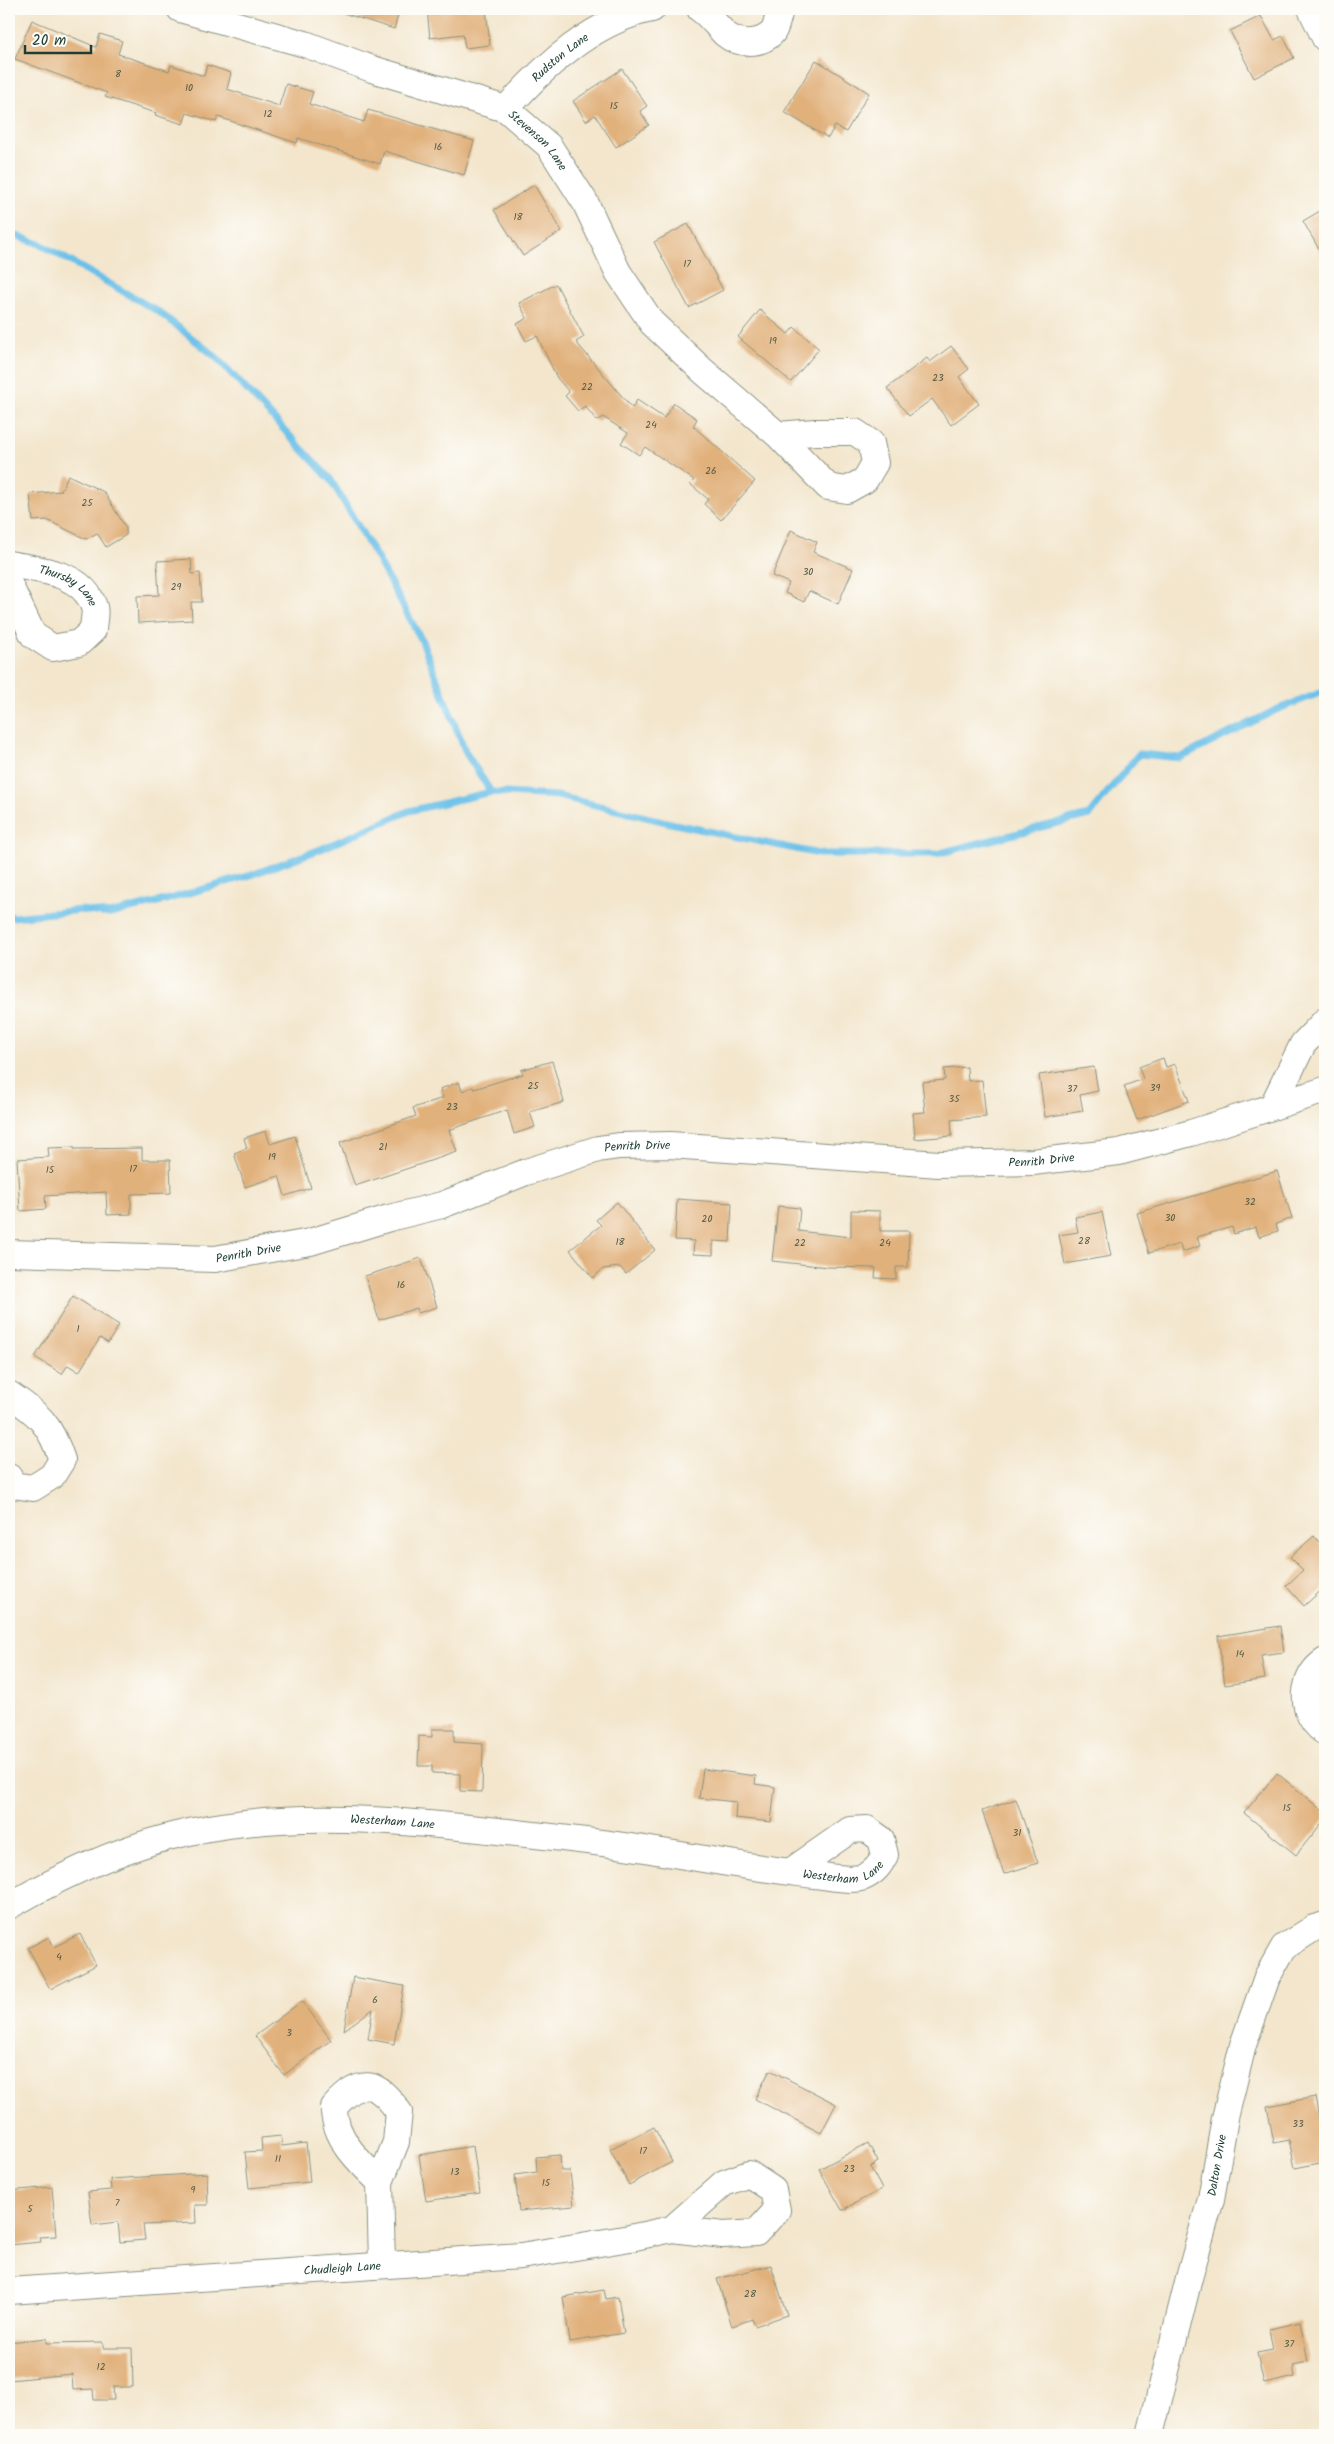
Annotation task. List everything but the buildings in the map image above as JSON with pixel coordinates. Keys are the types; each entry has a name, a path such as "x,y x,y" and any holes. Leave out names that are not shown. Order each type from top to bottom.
{"street":[{"name":"Stevenson Lane","path":"180,9 305,44 372,69 506,109 549,146 585,202 618,272 652,324 703,371 778,435"},
{"name":"Rudston Lane","path":"506,109 534,77 603,26 652,9"},
{"path":"700,9 712,18 726,35 746,43 760,41 773,32 779,14 775,9"},
{"path":"1311,9 1325,38"},
{"name":"Thursby Lane","path":"9,564 61,574 84,590 95,608 93,630 79,643 53,648 33,634 9,584"},
{"path":"1273,1105 1304,1044 1325,1022"},
{"name":"Penrith Drive","path":"9,1253 215,1259 310,1242 389,1218 442,1205 580,1154 619,1146 670,1145 939,1164 1032,1162 1119,1152 1191,1133 1273,1105 1325,1090"},
{"path":"9,1394 32,1409 54,1434 62,1460 52,1476 33,1488 13,1485 9,1476"},
{"path":"1325,1661 1319,1665 1304,1690 1308,1713 1321,1731 1325,1732"},
{"name":"Westerham Lane","path":"9,1906 43,1886 115,1854 194,1830 277,1820 364,1819 452,1826 617,1845 790,1872"},
{"name":"Dalton Drive","path":"1150,2435 1189,2278 1212,2199 1225,2118 1243,2045 1267,1977 1284,1947 1314,1928 1325,1925"},
{"path":"380,2182 382,2264"},
{"name":"Chudleigh Lane","path":"9,2291 521,2256 672,2229"}],"waterway":[{"path":"9,233 40,244 159,312 216,357 331,480 377,558 422,641 466,753 491,792"},
{"path":"9,915 13,917 81,910 110,914 169,899 251,875 321,849 409,811 491,792 558,796 675,824 819,854 936,854 1089,815 1139,754 1180,758 1276,710 1325,691"}]}
